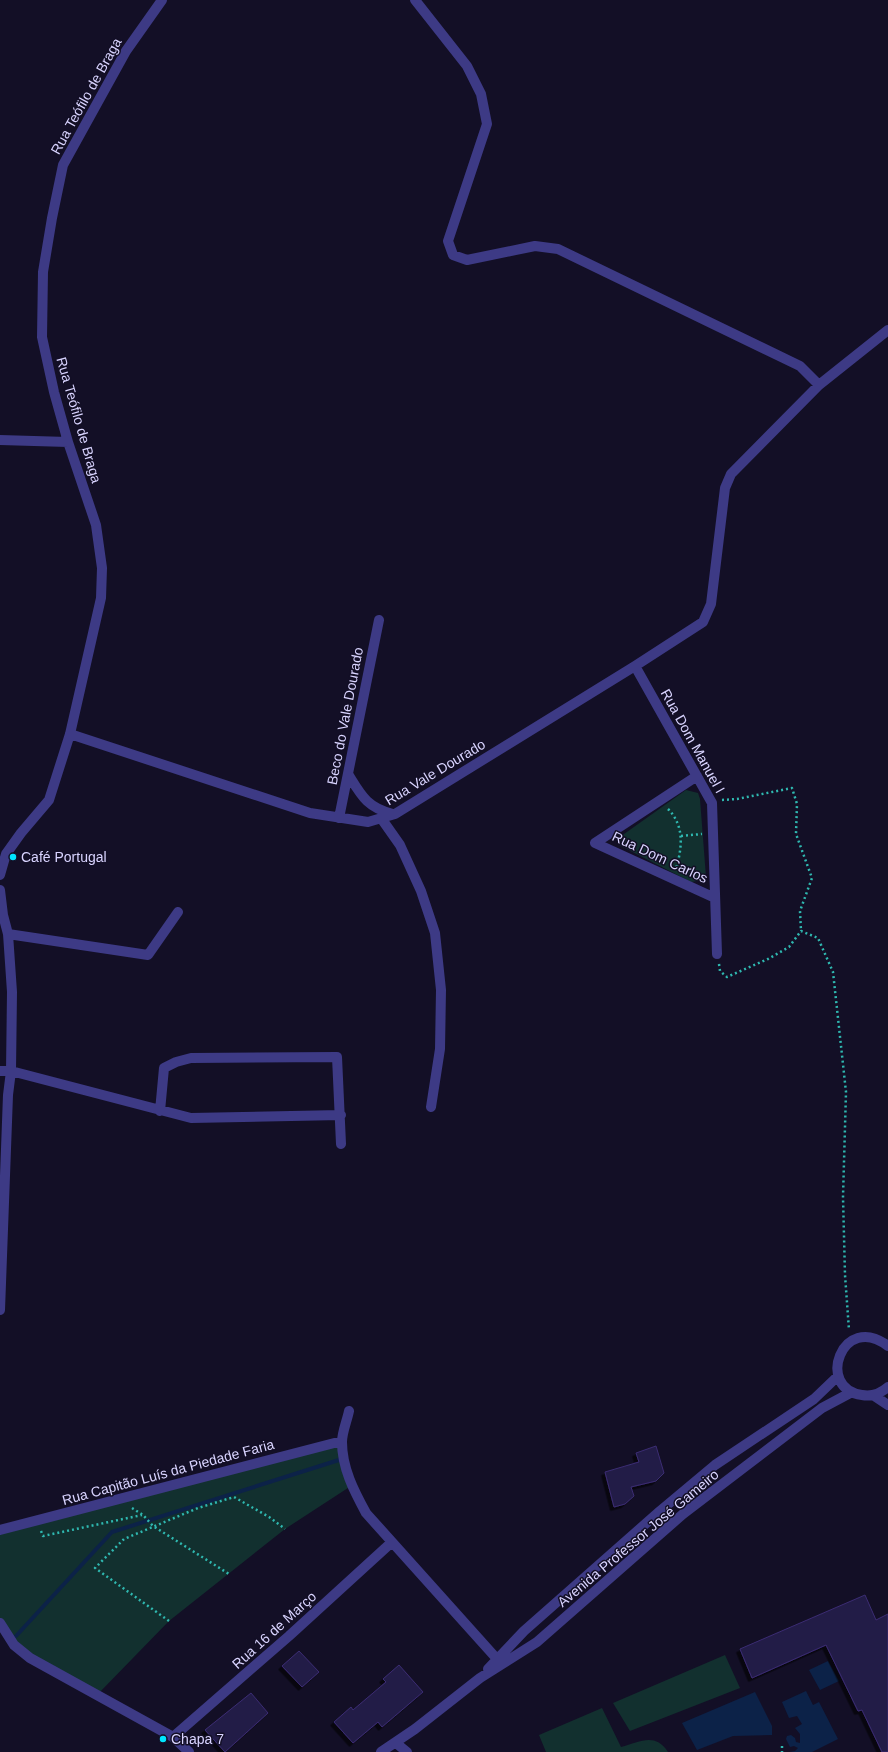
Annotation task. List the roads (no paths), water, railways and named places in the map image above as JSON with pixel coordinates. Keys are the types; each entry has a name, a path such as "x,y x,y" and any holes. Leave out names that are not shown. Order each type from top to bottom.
{"street":[{"name":"Rua Teófilo de Braga","path":"0,875 3,853 49,800 70,734 101,598 102,568 96,525 68,442 54,392 42,337 43,272 61,173 63,165 126,51 162,0"},
{"path":"415,0 467,66 482,94 487,124 448,241 454,255 467,260 535,246 558,249 800,366 819,385"},
{"name":"Rua Vale Dourado","path":"70,734 310,813 368,822 395,814 635,666 703,622 711,604 725,488 731,474 819,385 888,330"},
{"path":"0,440 68,442"},
{"name":"Beco do Vale Dourado","path":"339,818 379,620"},
{"name":"Rua Dom Manuel I","path":"635,666 712,803 717,954"},
{"path":"348,774 365,801 379,811 395,814"},
{"name":"Rua Dom Carlos","path":"697,776 595,843 715,898"},
{"path":"381,818 400,845 420,891 435,933 441,990 440,1042 431,1107"},
{"path":"0,890 3,915 8,934 12,992 11,1071 8,1095 0,1310"},
{"path":"8,934 148,955 178,912"},
{"path":"160,1111 164,1068 176,1062 191,1058 337,1056 341,1116 341,1144"},
{"path":"0,1071 11,1071 191,1118 341,1116"},
{"path":"888,1346 881,1340 873,1337 864,1337 850,1342 842,1350 838,1358 838,1376 846,1388 852,1392 866,1396 873,1395 881,1392 888,1386"},
{"name":"Avenida Professor José Gameiro","path":"480,1678 524,1631 660,1511 715,1465 814,1398 838,1376"},
{"name":"Avenida Professor José Gameiro","path":"381,1752 396,1743 480,1678 537,1642 683,1514 822,1408 852,1392"},
{"path":"873,1395 888,1405"},
{"path":"349,1411 342,1441 346,1466 351,1486 366,1513 497,1659"},
{"name":"Rua Capitão Luís da Piedade Faria","path":"0,1530 342,1441"},
{"name":"Rua 16 de Março","path":"173,1737 289,1636 392,1542"},
{"path":"0,1623 14,1645 30,1658 173,1737 189,1752"},
{"path":"396,1743 407,1752"}],"water":[{"path":"828,1661 839,1681 820,1690 809,1670"},
{"path":"806,1691 813,1705 819,1702 838,1739 812,1752 790,1752 795,1751 798,1748 794,1746 790,1747 786,1739 787,1736 791,1735 795,1738 796,1742 800,1743 800,1734 795,1728 802,1724 797,1716 789,1718 782,1702"},
{"path":"755,1692 772,1726 772,1735 733,1736 697,1750 682,1723"}],"waterway":[{"path":"16,1636 112,1532 342,1459"}],"place":[{"name":"Café Portugal","path":"13,857"},
{"name":"Chapa 7","path":"163,1739"}]}
